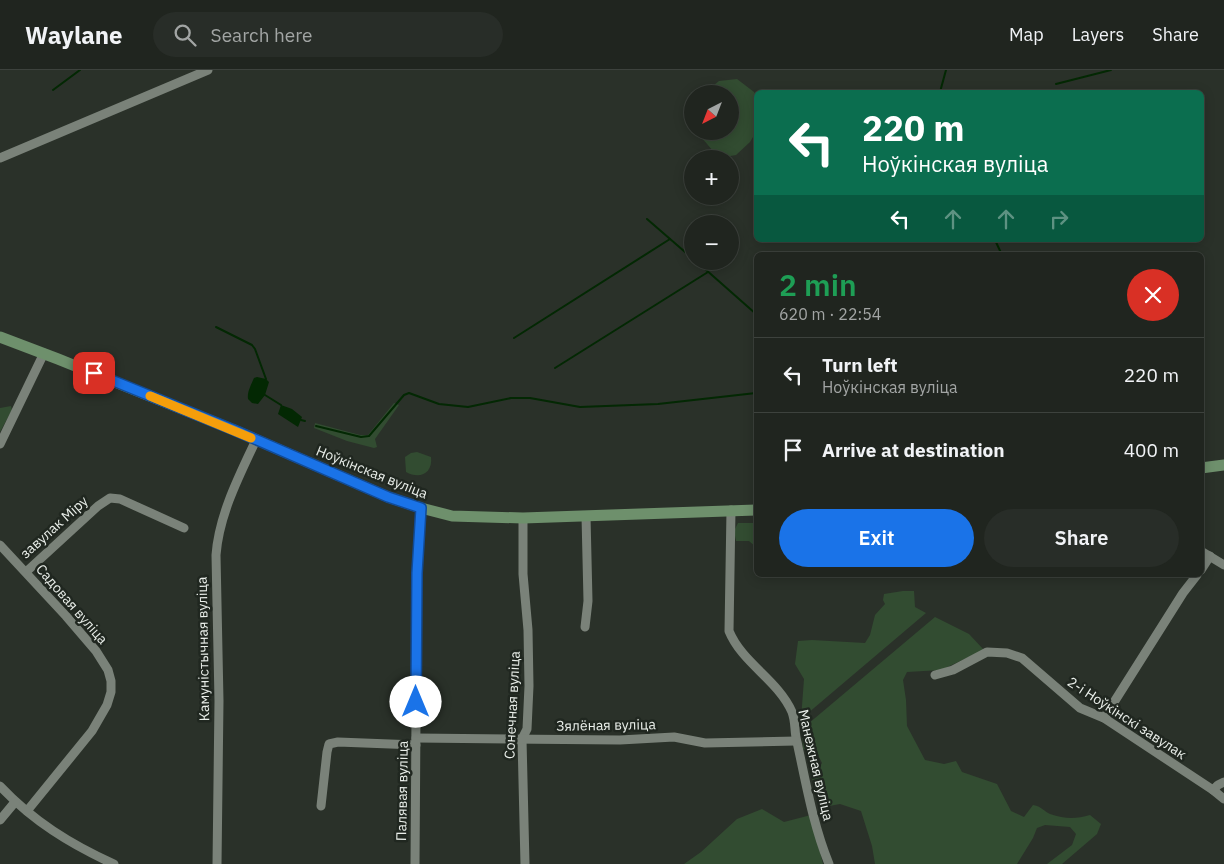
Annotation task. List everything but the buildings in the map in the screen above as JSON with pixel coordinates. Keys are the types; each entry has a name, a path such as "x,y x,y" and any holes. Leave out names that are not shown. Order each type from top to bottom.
{"main road":[{"name":"Ноўкінская вуліца","path":"0,337 44,353 256,440 388,497 452,516 523,518 754,510"},
{"path":"1204,468 1224,465"}],"street":[{"path":"0,158 208,70"},
{"path":"0,444 44,353"},
{"name":"Камуністычная вуліца","path":"217,864 219,701 216,594 217,540 226,508 256,440"},
{"name":"завулак Міру","path":"26,572 98,506 110,498 120,500 184,528"},
{"name":"Палявая вуліца","path":"415,864 417,573 421,508"},
{"name":"Манежная вуліца","path":"731,510 730,631 733,640 741,651 782,696 792,712 795,722 796,741 801,756 812,813 829,864"},
{"path":"585,627 588,586 586,516"},
{"name":"Сонечная вуліца","path":"523,518 523,574 528,630 529,686 527,729 522,739 525,864"},
{"name":"Садовая вуліца","path":"0,545 96,651 108,670 110,681 111,692 107,705 92,731 27,811"},
{"path":"1204,553 1224,565"},
{"path":"1204,565 1210,556"},
{"path":"1104,718 1182,593 1195,577"},
{"name":"2-і Ноўкінскі завулак","path":"935,675 953,670 987,652 1007,652 1022,658 1080,708 1104,718 1213,790 1224,800"},
{"name":"Зялёная вуліца","path":"321,806 329,744 338,742 674,738 705,743 796,741"},
{"path":"1213,790 1224,782"},
{"path":"0,786 16,802 63,838 114,864"},
{"path":"0,820 16,802"}],"shaded area":[{"path":"737,79 754,92 754,135 739,152 739,150 712,150 704,140 739,140 739,85 714,85 719,81"},
{"path":"254,378 266,379 269,382 265,395 258,404 252,403 248,399"},
{"path":"394,403 399,405 375,439 377,447 374,448 347,441 314,428 315,423 360,435 368,435"},
{"path":"281,405 292,409 302,417 298,427 278,414"},
{"path":"11,406 12,410 0,432 0,408"},
{"path":"417,452 431,457 428,471 421,475 406,472 405,457"},
{"path":"738,523 754,523 754,545 749,541 736,541 734,531"},
{"path":"914,591 915,607 926,613 801,719 804,679 795,664 798,641 865,643 870,635 875,615 885,604 883,600 884,594"},
{"path":"935,617 969,634 984,650 941,670 907,672 903,680 907,726 925,760 944,764 956,761 962,772 997,784 1011,811 1024,817 1033,805 1050,814 1066,818 1090,815 1101,824 1097,834 1062,864 1047,864 1072,845 1076,834 1070,827 1045,825 1037,828 1017,864 875,864 872,846 861,811 840,804 824,807 812,779 822,763 816,751 803,749 802,729"},
{"path":"762,809 784,822 811,815 823,864 684,864 701,852 737,819"}],"waterway":[{"path":"53,90 80,70"},
{"path":"941,90 946,70"},
{"path":"1056,84 1111,70"},
{"path":"647,219 684,251"},
{"path":"514,338 670,239"},
{"path":"996,242 1001,252"},
{"path":"706,270 754,312"},
{"path":"555,368 708,272"},
{"path":"216,327 252,345 266,379"},
{"path":"316,426 361,437 369,436 404,395 409,393 439,404 468,407 511,398 530,398 580,407 658,404 754,393"},
{"path":"265,395 281,405"},
{"path":"301,420 305,421"}],"slow traffic":[{"path":"150,396 251,438"}],"route":[{"path":"94,373 234,430 388,497 421,508 417,573 416,702"}]}
